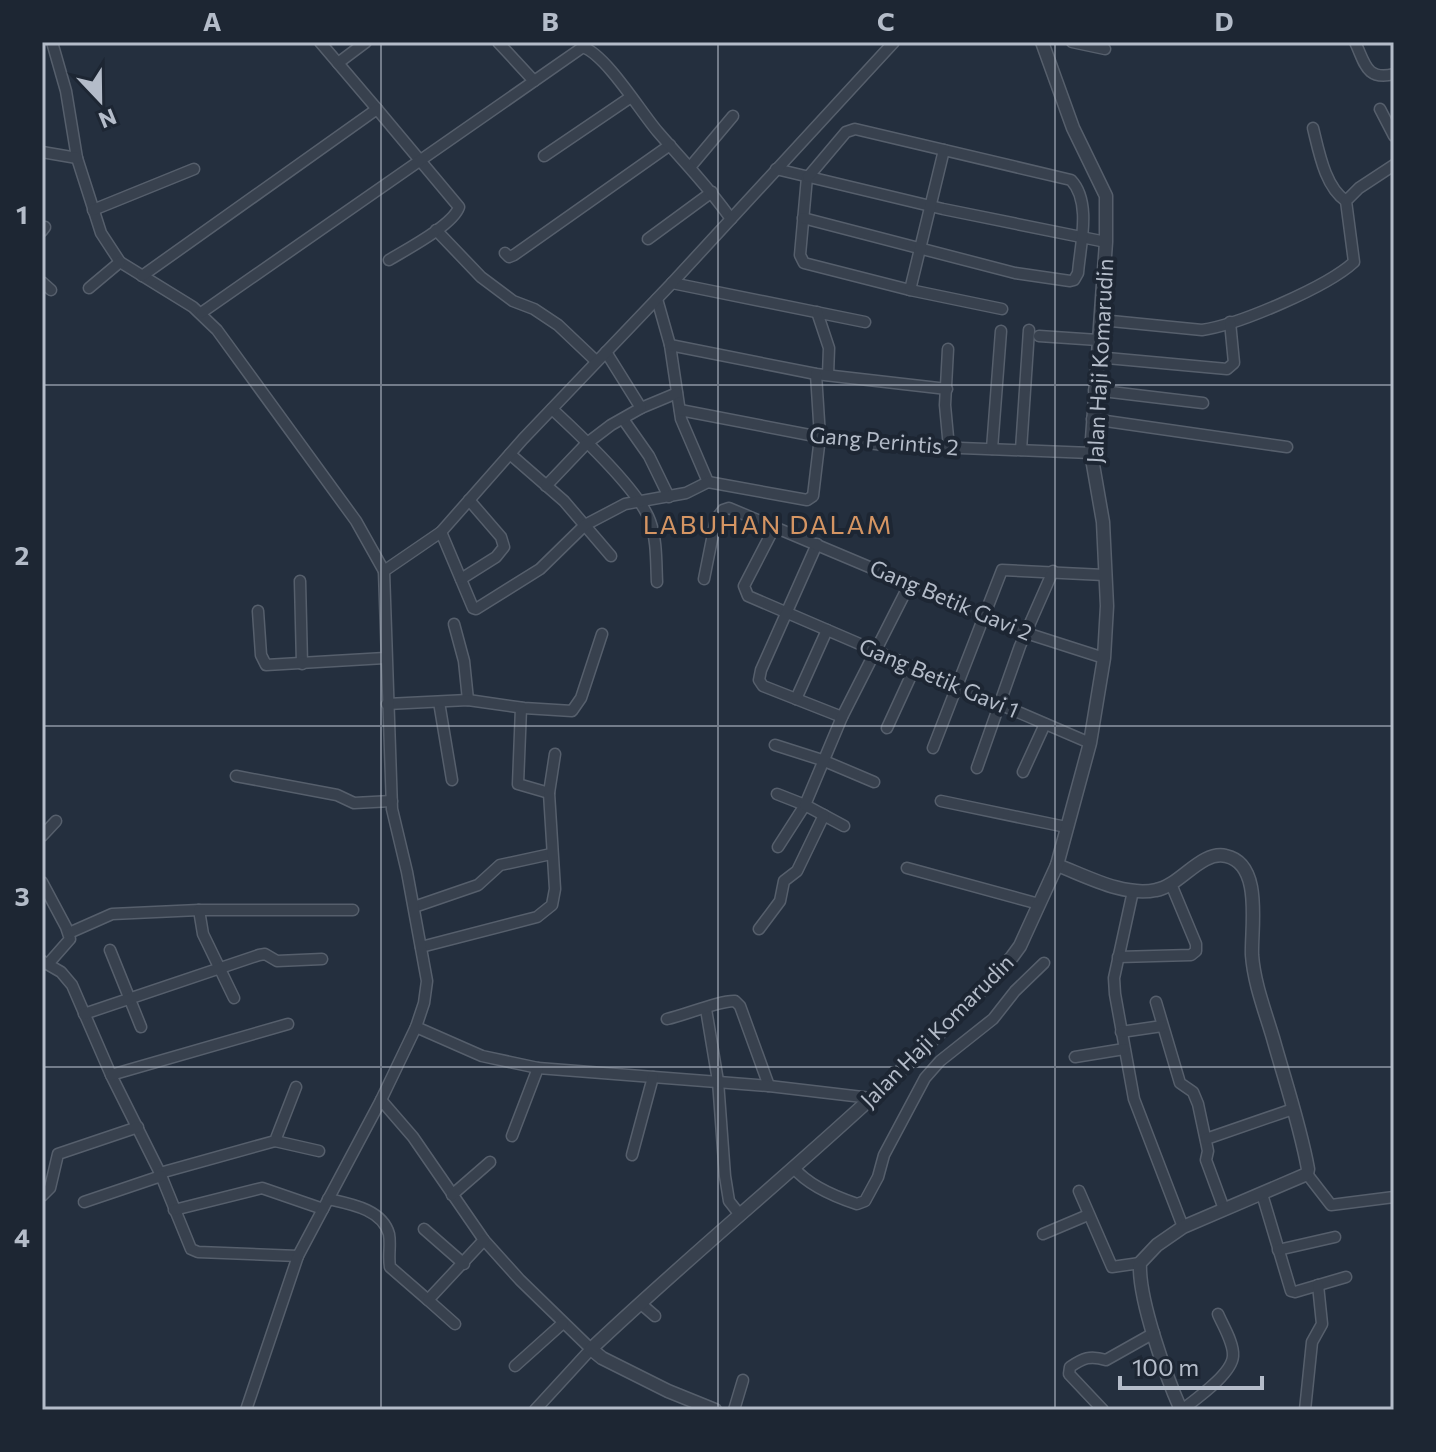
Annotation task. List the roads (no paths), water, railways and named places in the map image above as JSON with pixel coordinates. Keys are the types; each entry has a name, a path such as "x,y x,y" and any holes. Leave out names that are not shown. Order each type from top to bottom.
{"street":[{"path":"52,42 66,91 77,158 101,233 120,262 201,313 217,330 356,521 384,571 392,801 427,981 424,1003 416,1027 381,1100 298,1256 246,1410"},
{"path":"320,42 459,207 457,213 436,230 389,260"},
{"path":"338,63 366,42"},
{"path":"498,42 534,81"},
{"path":"384,571 441,532 894,42"},
{"name":"Jalan Haji Komarudin","path":"597,1353 647,1309 740,1215 797,1172 1012,957 1057,865 1090,743 1104,658 1107,606 1103,522 1091,453 1106,242 1106,196 1073,128 1042,42"},
{"path":"1072,42 1105,49"},
{"path":"1355,42 1369,72 1376,76 1394,74"},
{"path":"201,313 583,47 593,52 691,166 731,219"},
{"path":"544,156 631,97"},
{"path":"142,276 377,109"},
{"path":"1380,109 1394,136"},
{"path":"691,166 733,116"},
{"path":"1101,320 1202,330 1273,307 1354,262 1346,201 1339,196 1326,171 1313,128"},
{"path":"803,218 1015,273 1070,281 1078,273 1083,210 1079,193 1071,180 850,130 808,177 803,218 800,255 804,263 1002,309"},
{"path":"505,253 509,257 514,255 670,145"},
{"path":"910,290 944,150"},
{"path":"42,152 77,158"},
{"path":"1346,201 1359,188 1394,165"},
{"path":"93,210 194,169"},
{"path":"776,169 1106,242"},
{"path":"648,239 712,192"},
{"path":"436,230 481,277 513,301 534,309 558,325 596,361"},
{"path":"89,288 120,262"},
{"path":"672,283 865,322"},
{"path":"657,299 670,345 687,439 708,482"},
{"path":"817,312 829,348 828,375"},
{"path":"1096,357 1227,369 1234,363 1230,322"},
{"path":"992,449 1001,331"},
{"path":"1021,450 1034,333 1098,340"},
{"path":"670,345 816,374 947,389"},
{"path":"948,349 945,405 949,448"},
{"path":"606,352 641,408"},
{"path":"441,532 476,609 540,569 585,525 625,504 669,497 694,490 708,482 807,500 813,496 820,437 816,374"},
{"path":"1094,390 1203,403"},
{"path":"546,486 586,444 641,408 677,393"},
{"path":"552,409 642,502 653,531 657,582"},
{"name":"Gang Perintis 2","path":"680,410 820,437 884,445 1091,453"},
{"path":"623,419 649,456 669,497"},
{"path":"1092,419 1287,447"},
{"path":"510,454 585,525 611,556"},
{"path":"461,579 496,557 504,547 501,537 469,500"},
{"name":"Gang Betik Gavi 2","path":"704,579 716,519 720,512 729,508 1026,633 1104,658"},
{"name":"Gang Betik Gavi 1","path":"774,528 744,589 748,596 1090,743"},
{"path":"817,544 807,561 759,680 763,686 842,717"},
{"path":"933,748 1002,570 1104,575"},
{"path":"977,768 1026,633 1053,571"},
{"path":"300,581 302,664"},
{"path":"778,847 805,805 842,717 910,583"},
{"path":"258,611 263,662 270,666 385,658"},
{"path":"454,624 464,661 468,700"},
{"path":"796,699 827,630"},
{"path":"387,704 468,700 567,711 575,708 602,634"},
{"path":"887,728 915,667"},
{"path":"439,702 452,780"},
{"path":"521,708 518,784 549,793"},
{"path":"1023,772 1045,724"},
{"path":"775,745 822,760 874,782"},
{"path":"421,947 523,921 548,910 555,899 549,793 555,754"},
{"path":"236,776 326,792 354,803 392,801"},
{"path":"777,794 844,826"},
{"path":"941,801 1066,827"},
{"path":"759,929 778,905 784,881 797,872 824,815"},
{"path":"42,836 56,821"},
{"path":"414,907 478,885 500,865 551,854"},
{"path":"1057,865 1133,891 1160,890 1206,860 1219,856 1236,861 1248,873 1253,916 1252,956 1262,1003 1305,1151 1307,1174 1331,1205 1394,1197"},
{"path":"907,868 1039,904"},
{"path":"42,882 69,933 68,944 45,962 61,972 72,985 111,1075 160,1175 186,1243 198,1252 298,1256"},
{"path":"1118,957 1194,954 1196,944 1171,884"},
{"path":"1133,891 1114,986 1134,1099 1183,1227"},
{"path":"69,933 112,914 199,910 353,910"},
{"path":"199,910 203,934 234,998"},
{"path":"110,950 141,1027"},
{"path":"84,1014 265,954 277,961 322,959"},
{"path":"797,1172 854,1204 865,1201 878,1177 884,1155 925,1078 940,1061 993,1019 1015,991 1044,963"},
{"path":"667,1019 728,1000 735,1001 740,1006 769,1086"},
{"path":"1156,1002 1180,1083 1194,1094 1206,1139 1208,1168 1224,1209"},
{"path":"706,1009 718,1081 729,1201 740,1215"},
{"path":"111,1075 288,1024"},
{"path":"1121,1032 1162,1026"},
{"path":"416,1027 503,1063 718,1081 871,1098"},
{"path":"1075,1057 1124,1049"},
{"path":"512,1136 538,1068"},
{"path":"632,1155 653,1077"},
{"path":"275,1141 296,1087"},
{"path":"381,1100 413,1137 484,1240 563,1323 597,1353 668,1391 715,1410"},
{"path":"1206,1139 1293,1109"},
{"path":"42,1196 50,1188 58,1154 138,1127"},
{"path":"84,1202 160,1175 275,1141 319,1151"},
{"path":"452,1195 490,1162"},
{"path":"1079,1191 1112,1267 1140,1263 1157,1245 1183,1227 1307,1174"},
{"path":"174,1210 262,1188 377,1215 384,1222 389,1235 390,1267 455,1324"},
{"path":"1262,1194 1291,1291 1346,1277"},
{"path":"1043,1234 1088,1215"},
{"path":"424,1229 464,1264"},
{"path":"1278,1250 1335,1237"},
{"path":"428,1300 484,1240"},
{"path":"1140,1263 1141,1283 1154,1333 1171,1387 1182,1410 1211,1386 1232,1360 1233,1351 1218,1314"},
{"path":"1305,1410 1312,1342 1322,1324 1318,1285"},
{"path":"515,1366 563,1323"},
{"path":"1103,1410 1069,1374 1070,1367 1083,1358 1094,1356 1106,1360 1154,1333"},
{"path":"535,1410 597,1353"},
{"path":"734,1410 743,1380"}],"district":[{"name":"LABUHAN DALAM","path":"768,525"}]}
